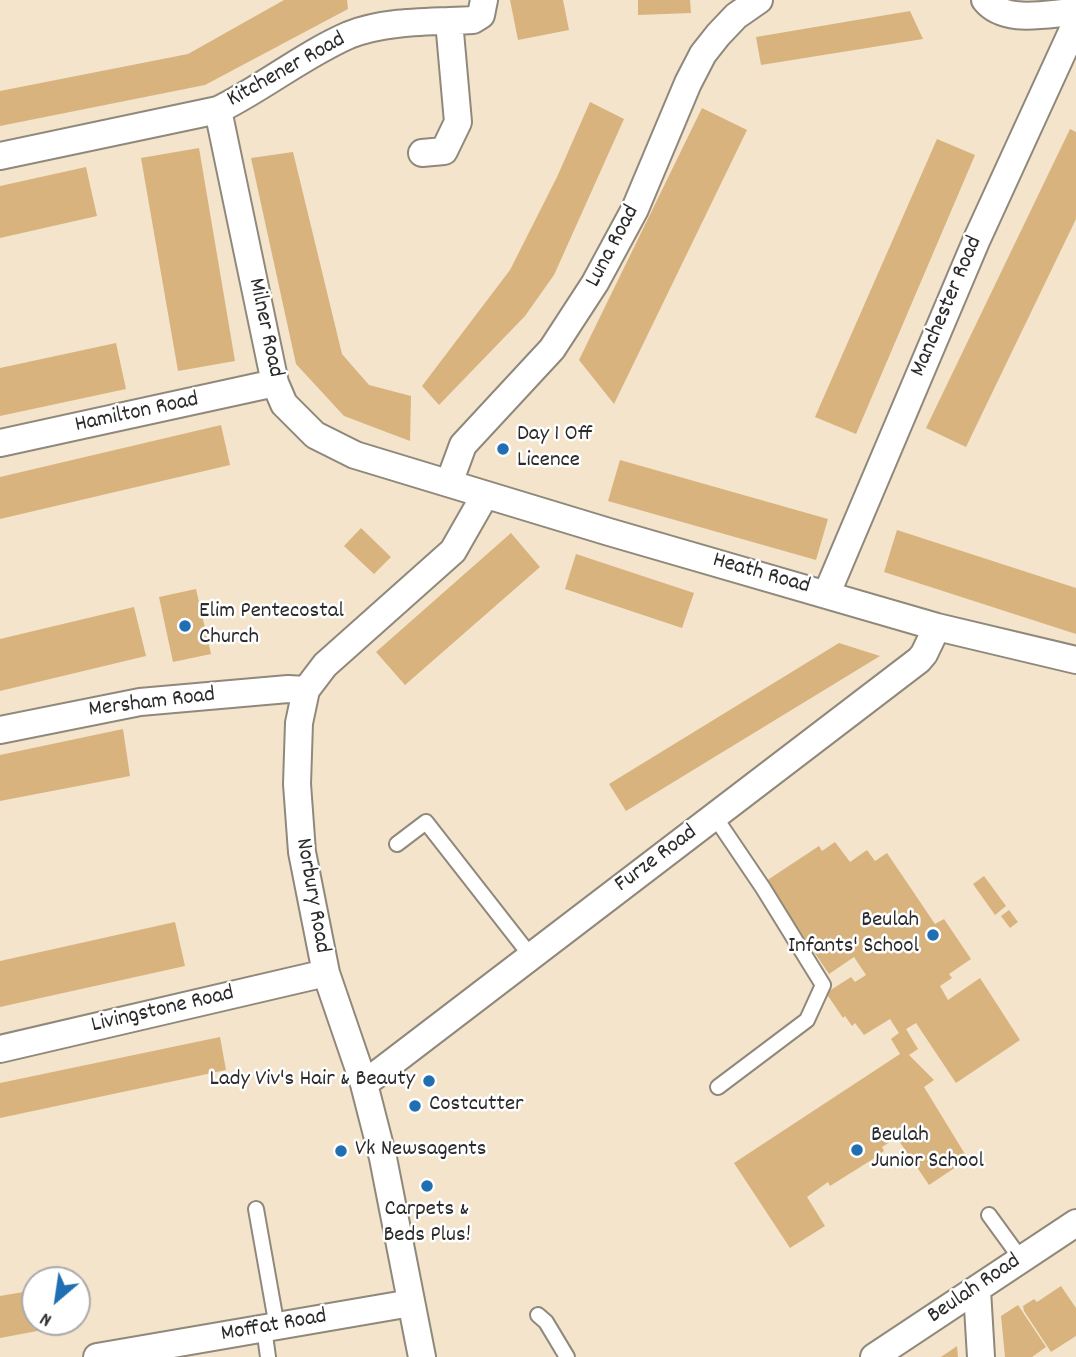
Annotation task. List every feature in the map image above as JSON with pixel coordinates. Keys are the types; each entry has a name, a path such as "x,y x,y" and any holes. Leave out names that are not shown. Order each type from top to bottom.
{"street":[{"name":"Luna Road","path":"449,483 463,445 552,349 595,283 635,209 703,54 736,16 759,0"},
{"path":"985,0 997,10 1011,15 1076,12"},
{"name":"Kitchener Road","path":"0,156 218,110 352,34 387,26 477,18 481,15 484,2"},
{"path":"422,153 443,151 457,126 449,21"},
{"name":"Manchester Road","path":"827,593 977,239 1076,23"},
{"name":"Milner Road","path":"218,110 275,383 284,404 315,435 355,455 449,483"},
{"name":"Hamilton Road","path":"0,443 275,383"},
{"name":"Heath Road","path":"449,483 937,627 1076,660"},
{"name":"Norbury Road","path":"422,1357 383,1158 364,1084 326,973 305,870 298,821 299,723 306,690 325,665 453,551 485,495"},
{"name":"Furze Road","path":"364,1084 919,660 937,627"},
{"name":"Mersham Road","path":"0,730 140,702 288,689 306,690"},
{"name":"Livingstone Road","path":"0,1049 326,973"},
{"name":"Beulah Road","path":"874,1357 1076,1223"},
{"path":"977,1290 981,1357"},
{"name":"Moffat Road","path":"97,1357 411,1303"}],"lane":[{"path":"715,817 823,985 807,1020 718,1087"},
{"path":"397,844 426,822 530,956"},
{"path":"256,1209 270,1328 268,1357"},
{"path":"989,1215 1021,1259"},
{"path":"538,1315 546,1322 567,1357"}],"building":[{"path":"284,0 347,0 348,9 205,85 0,126 0,91 188,54"},
{"path":"510,0 563,0 569,30 518,40"},
{"path":"638,0 690,0 691,13 638,15"},
{"path":"910,11 923,39 761,65 756,37"},
{"path":"590,102 624,119 554,275 525,316 439,405 422,386 510,270 557,177"},
{"path":"702,108 747,130 614,404 579,360"},
{"path":"1070,129 1076,132 1076,219 966,447 926,428"},
{"path":"937,139 975,155 856,434 815,417"},
{"path":"199,148 235,361 178,371 141,158"},
{"path":"293,152 342,354 369,385 411,396 410,441 344,416 296,364 251,158"},
{"path":"86,167 97,216 0,238 0,186"},
{"path":"116,343 126,389 0,416 0,368"},
{"path":"221,425 230,465 0,519 0,477"},
{"path":"620,460 828,519 816,560 608,501"},
{"path":"361,528 391,557 374,574 344,546"},
{"path":"897,530 1076,588 1076,634 884,572"},
{"path":"511,533 540,567 405,685 376,652"},
{"path":"576,554 694,593 682,628 565,589"},
{"name":"Elim Pentecostal Church","path":"196,589 211,654 173,662 159,597"},
{"path":"134,607 146,656 0,691 0,639"},
{"path":"839,643 880,656 626,811 609,784"},
{"path":"123,729 130,776 0,801 0,755"},
{"path":"835,842 850,862 867,850 875,861 887,853 935,924 944,919 971,959 949,974 952,978 940,986 948,1000 980,978 1020,1040 956,1083 916,1023 906,1029 918,1049 909,1055 934,1080 924,1087 968,1159 929,1185 897,1138 893,1140 882,1147 884,1151 873,1159 830,1186 828,1182 807,1197 825,1226 790,1248 734,1163 900,1054 891,1039 899,1033 890,1019 864,1035 855,1023 852,1026 845,1016 843,1018 826,993 851,977 855,982 866,975 854,957 829,974 766,881 819,846 822,851"},
{"path":"984,876 1006,906 995,915 973,884"},
{"path":"1009,910 1018,922 1010,928 1001,916"},
{"path":"175,922 185,966 0,1007 0,961"},
{"path":"220,1037 226,1070 0,1118 0,1083"},
{"path":"1061,1286 1076,1308 1076,1336 1051,1352 1023,1306 1034,1299 1037,1302"},
{"path":"21,1292 21,1334 0,1338 0,1296"},
{"path":"1018,1305 1046,1347 1032,1357 1005,1357 1001,1316"},
{"path":"957,1346 958,1357 941,1357"}],"place":[{"name":"Day 1 Off Licence","path":"503,449"},
{"name":"Elim Pentecostal Church","path":"185,626"},
{"name":"Beulah Infants' School","path":"933,935"},
{"name":"Lady Viv's Hair & Beauty","path":"429,1081"},
{"name":"Costcutter","path":"415,1106"},
{"name":"Beulah Junior School","path":"857,1150"},
{"name":"Vk Newsagents","path":"341,1151"},
{"name":"Carpets & Beds Plus!","path":"427,1186"}]}
